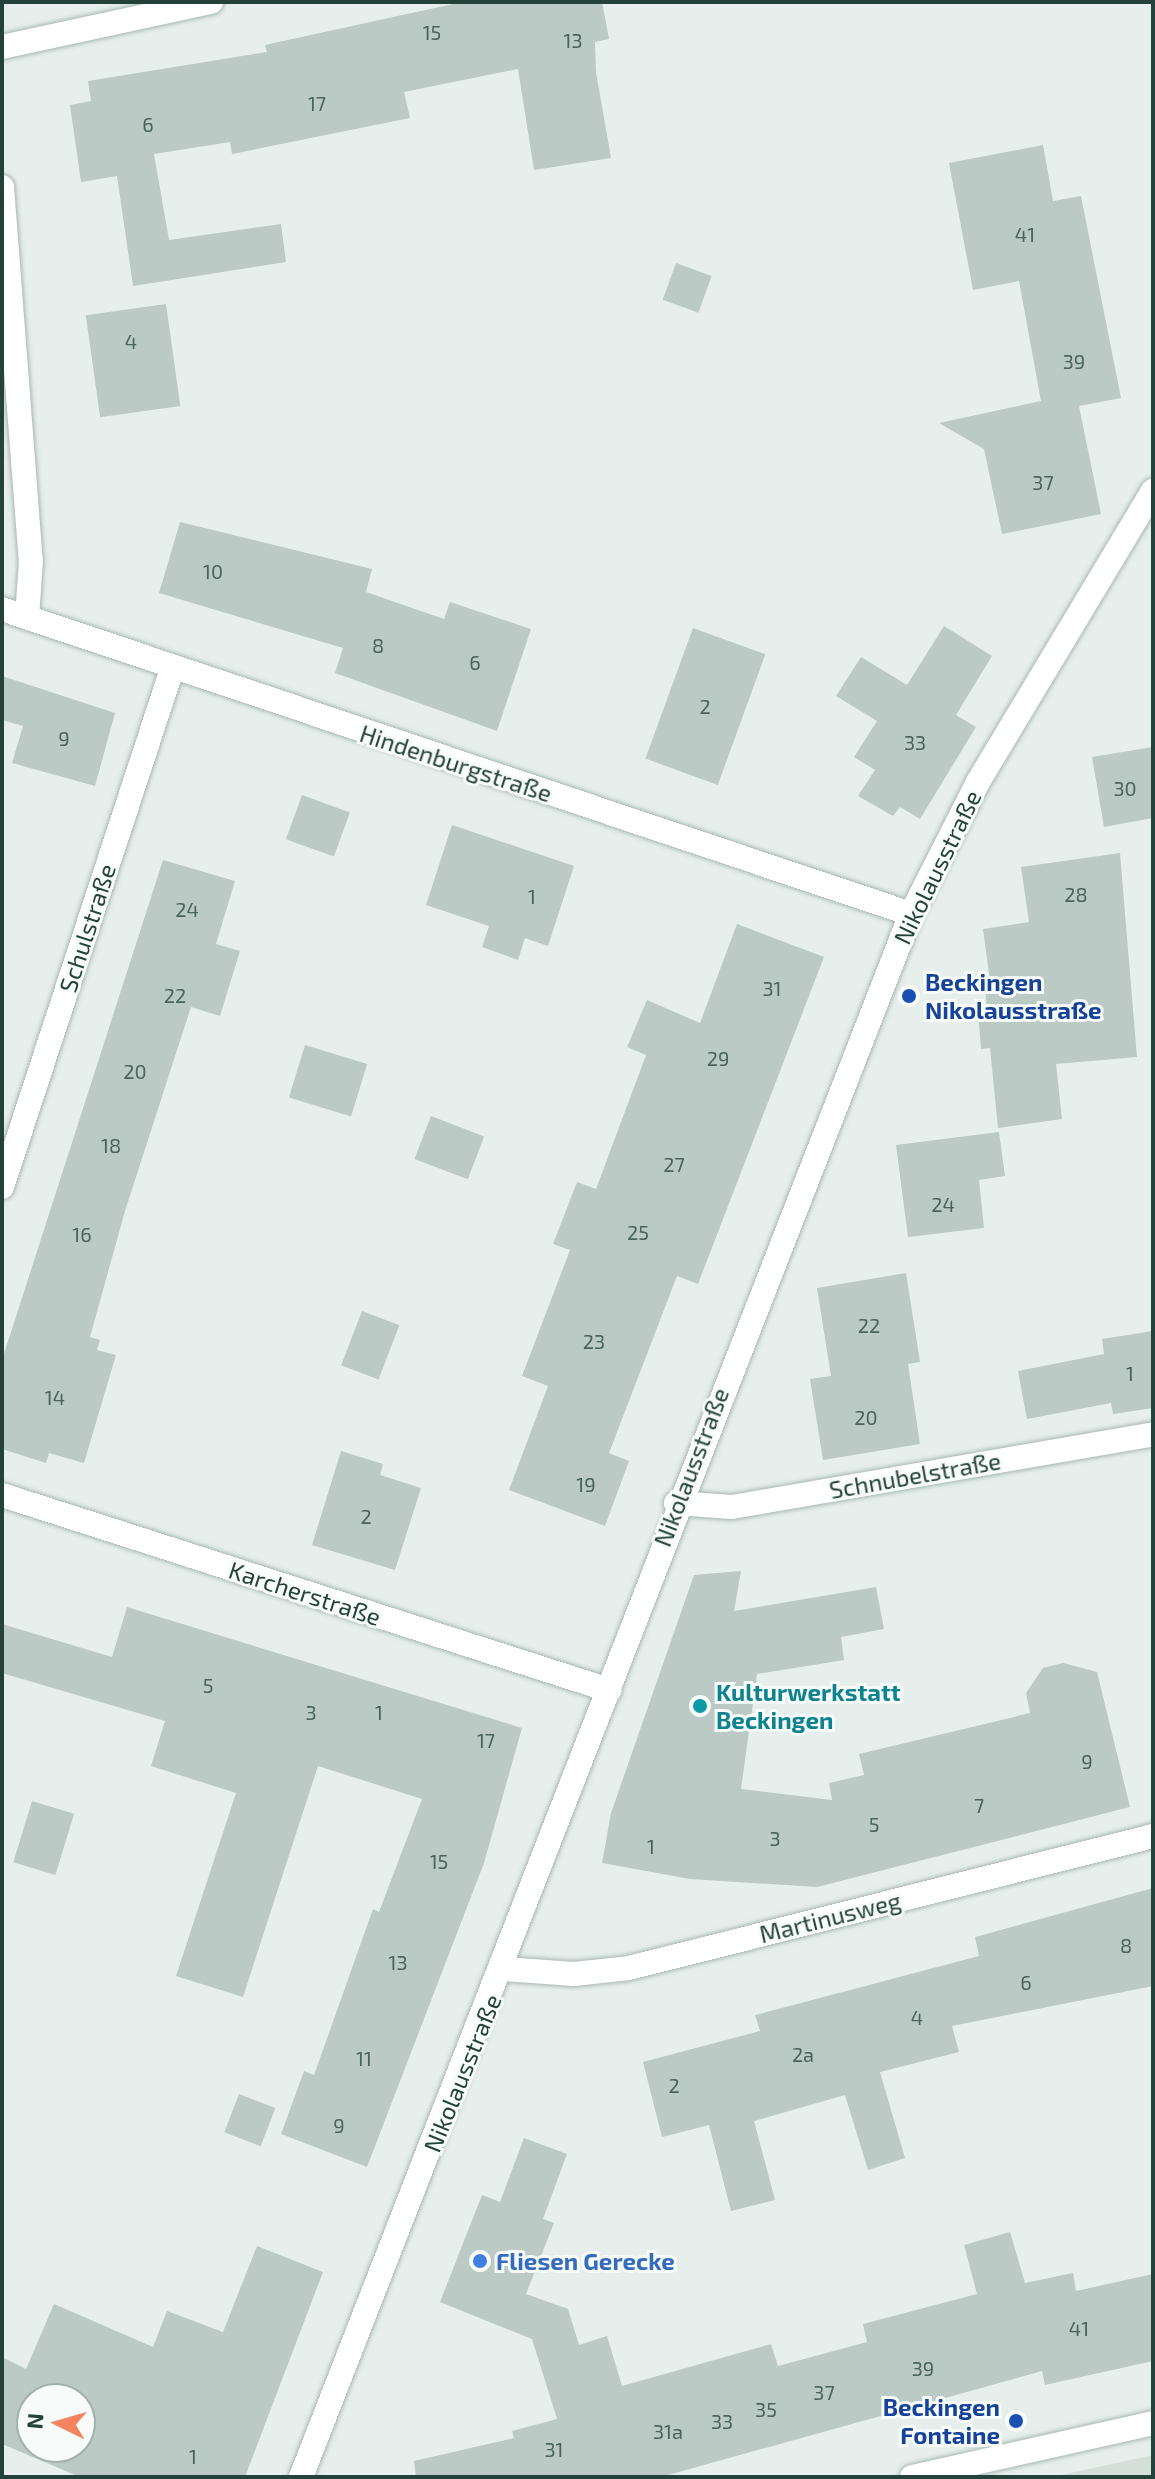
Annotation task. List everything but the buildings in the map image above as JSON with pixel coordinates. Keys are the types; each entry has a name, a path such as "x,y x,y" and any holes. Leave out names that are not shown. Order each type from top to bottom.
{"street":[{"path":"2,47 211,2"},
{"path":"2,187 31,561 27,617"},
{"name":"Nikolausstraße","path":"301,2477 504,1969 676,1503 911,914 978,782 1153,491"},
{"name":"Hindenburgstraße","path":"2,609 172,669 911,914"},
{"name":"Schulstraße","path":"2,1187 172,669"},
{"name":"Schnubelstraße","path":"676,1503 732,1507 1153,1434"},
{"name":"Karcherstraße","path":"2,1495 609,1690"},
{"name":"Martinusweg","path":"504,1969 574,1974 629,1968 1153,1836"},
{"path":"912,2477 1153,2423"}],"shaded area":[{"path":"1153,2455 1153,2477 1052,2477"}],"place":[{"name":"Beckingen Nikolausstraße","path":"909,996"},
{"name":"Kulturwerkstatt Beckingen","path":"700,1706"},
{"name":"Fliesen Gerecke","path":"480,2261"},
{"name":"Beckingen Fontaine","path":"1016,2421"}]}
